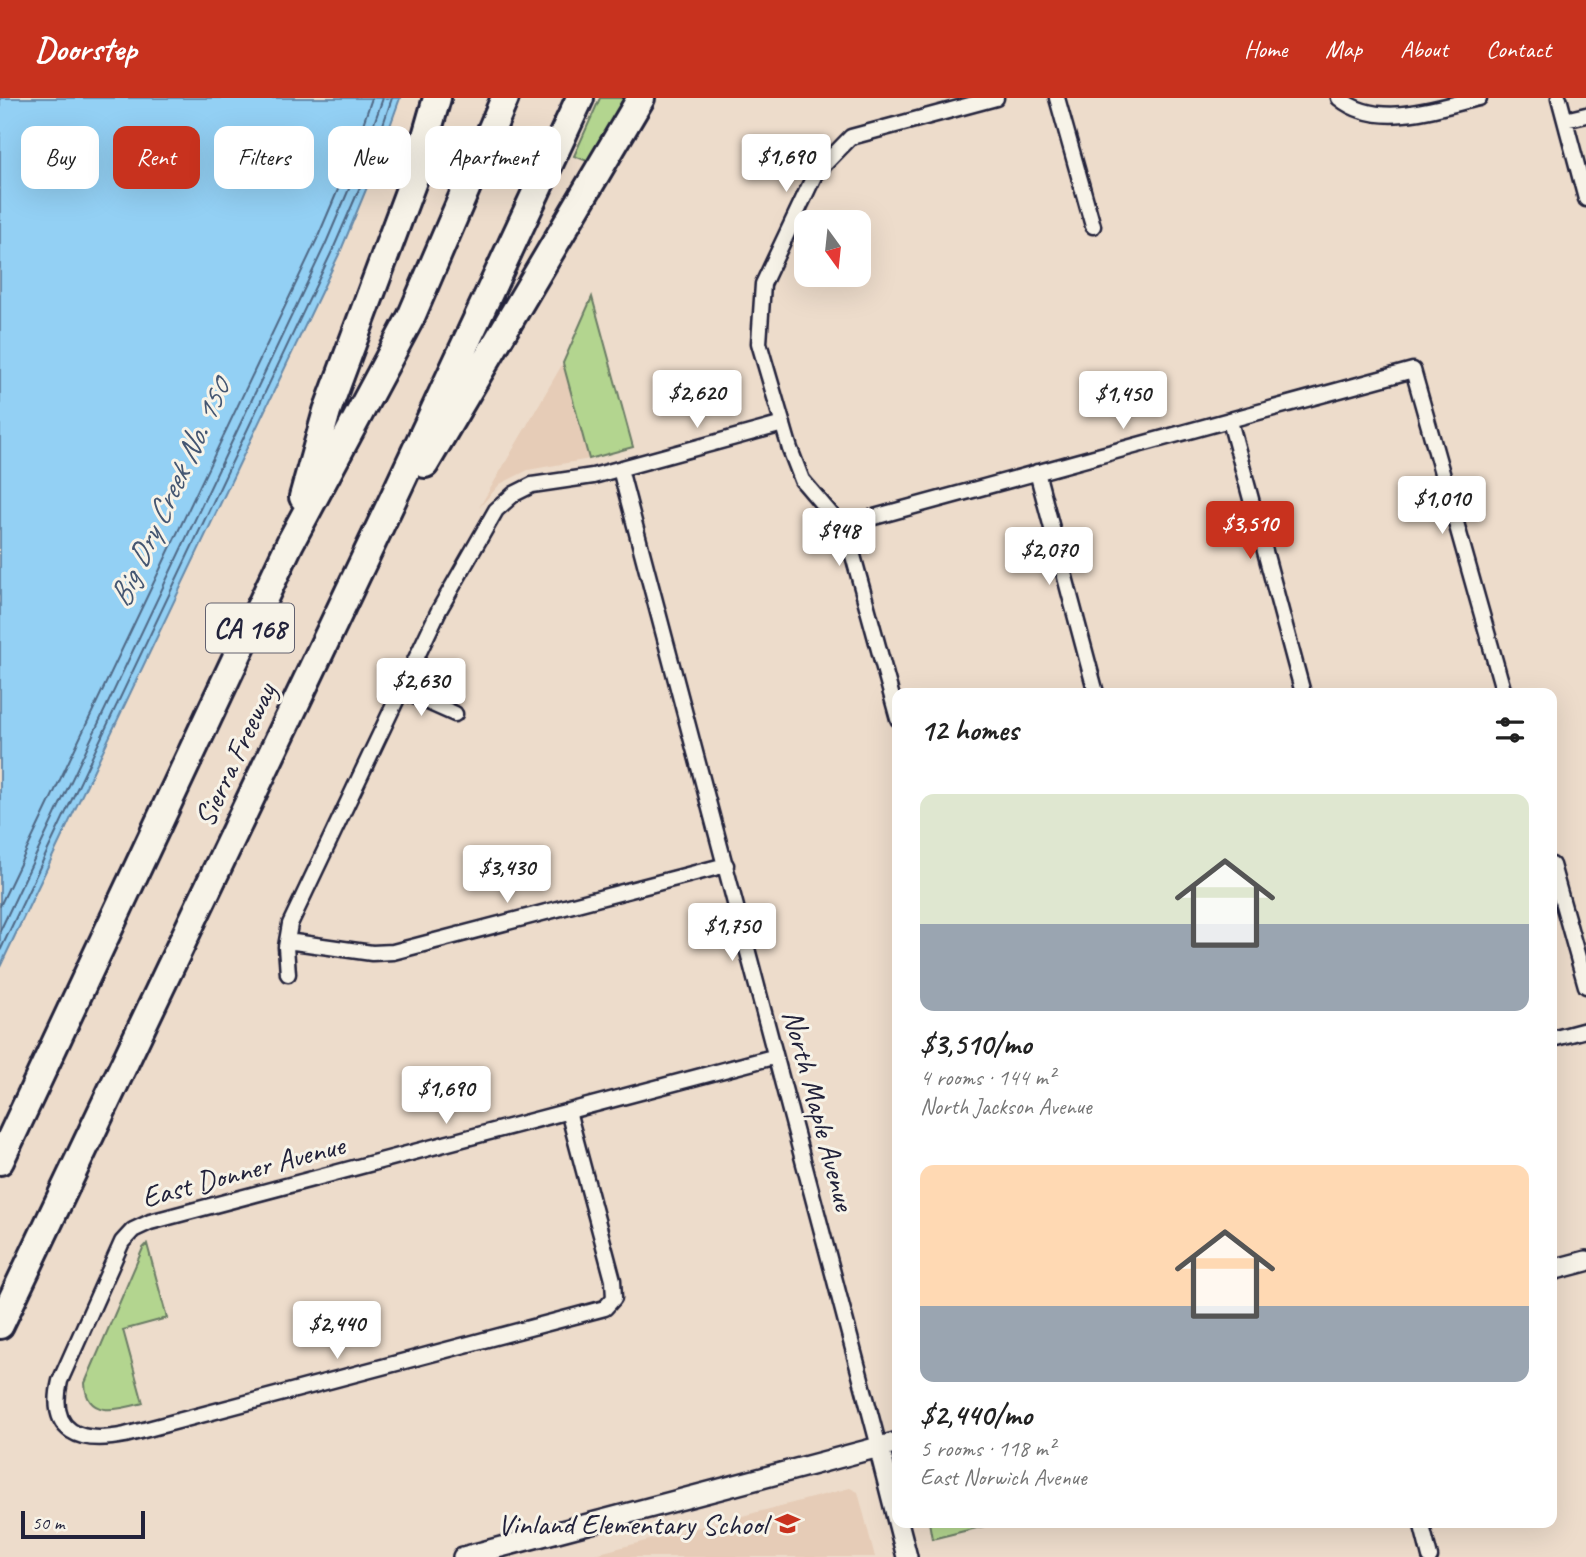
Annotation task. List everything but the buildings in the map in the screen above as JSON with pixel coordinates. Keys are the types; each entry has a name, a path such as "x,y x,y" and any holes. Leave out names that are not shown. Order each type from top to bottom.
{"highway":[{"path":"290,543 327,411 414,178 437,98"},
{"name":"Sierra Freeway","path":"0,1161 290,543 411,317 505,98"},
{"name":"Sierra Freeway","path":"0,1325 393,499 580,98"},
{"path":"393,499 429,460 641,98"}],"street":[{"path":"892,697 855,559 841,526 802,480 783,424 759,343 763,284 815,174 851,137 996,98"},
{"path":"1057,98 1093,226"},
{"path":"1339,98 1351,108 1399,117 1479,98"},
{"path":"1559,98 1586,199"},
{"path":"1565,120 1586,115"},
{"path":"841,526 1413,370 1503,688"},
{"path":"1230,421 1302,688"},
{"path":"288,974 287,940 290,924 439,610 496,510 514,494 532,485 620,469 783,424"},
{"name":"North Maple Avenue","path":"620,469 726,865 773,1057 888,1445 892,1476"},
{"path":"1037,472 1095,688"},
{"path":"401,690 455,714"},
{"path":"287,940 372,953 393,951 726,865"},
{"path":"1557,883 1586,986"},
{"path":"1557,1038 1586,1030"},
{"name":"East Donner Avenue","path":"568,1111 613,1280 614,1298 605,1308 125,1435 96,1439 82,1437 65,1427 57,1405 61,1381 122,1242 133,1230 163,1218 568,1111 773,1057"},
{"path":"1557,1269 1586,1261"},
{"path":"463,1557 888,1445"},
{"name":"North Maple Avenue","path":"900,1528 907,1557"},
{"path":"1423,1528 1430,1557"}],"shaded area":[{"path":"563,363 589,459 528,470 500,484 479,508"},
{"name":"Vinland Elementary School","path":"850,1488 858,1492 875,1557 584,1557"}],"green space":[{"path":"600,98 628,98 590,162 574,156"},
{"path":"592,297 633,447 589,459 563,363"},
{"path":"147,1244 167,1318 123,1330 143,1403 115,1409 98,1407 91,1403 85,1383"},
{"path":"930,1528 977,1528 932,1539"}],"water":[{"name":"Big Dry Creek No. 150","path":"0,98 400,98 390,126 328,126 328,189 366,189 341,250 0,967"}],"place":[{"name":"Vinland Elementary School","path":"787,1524"}]}
